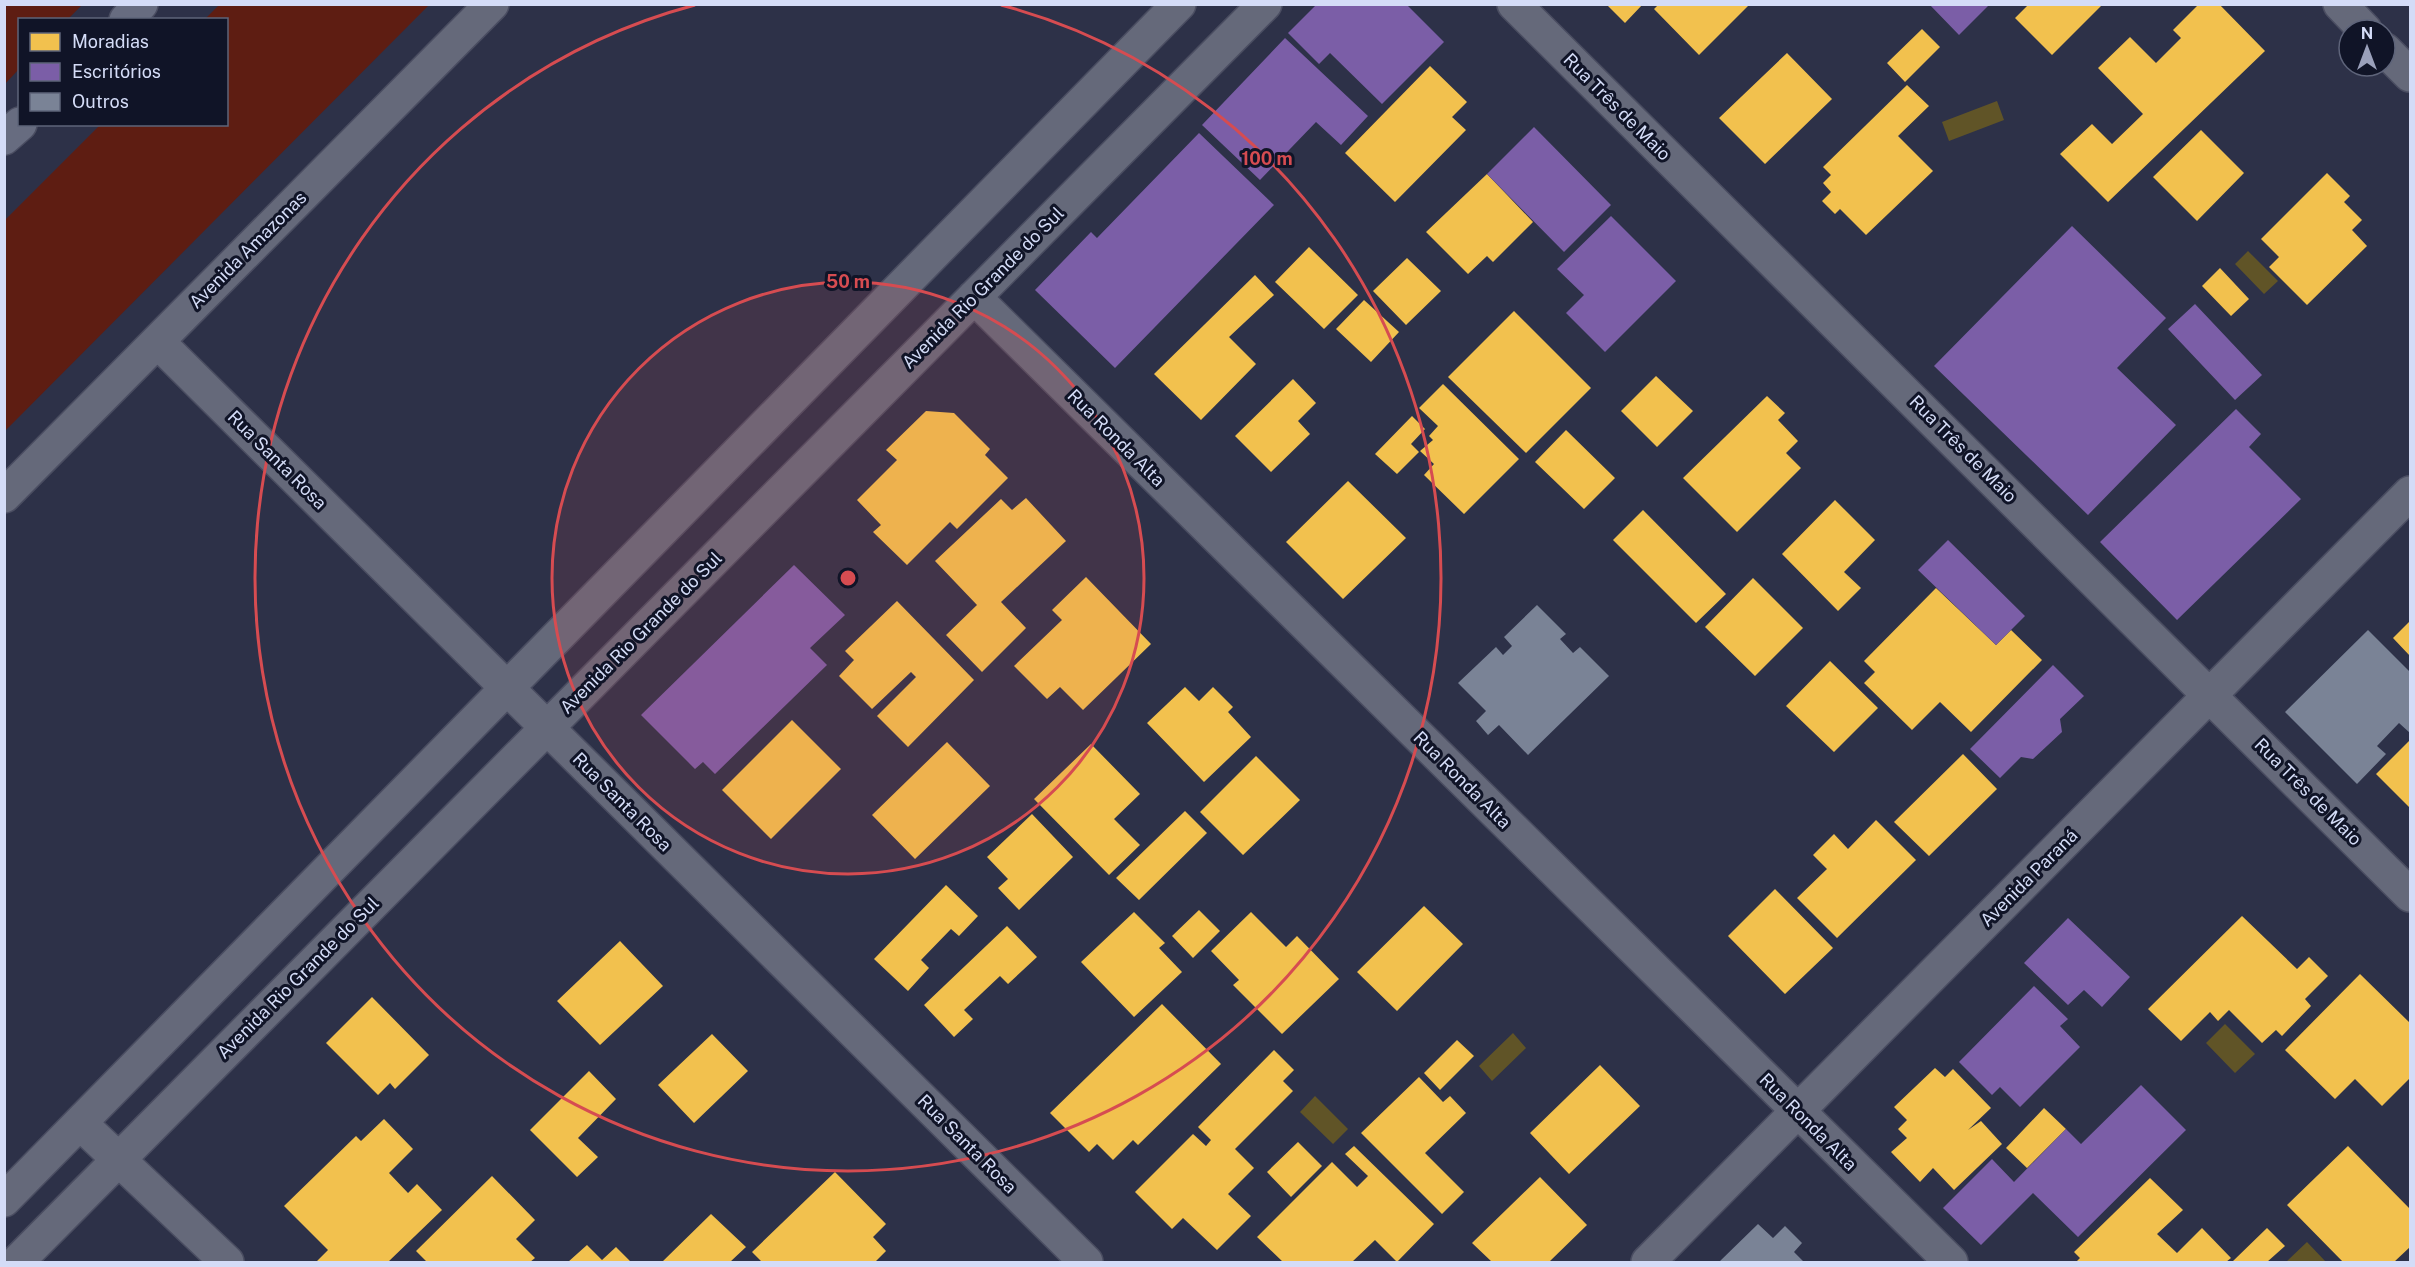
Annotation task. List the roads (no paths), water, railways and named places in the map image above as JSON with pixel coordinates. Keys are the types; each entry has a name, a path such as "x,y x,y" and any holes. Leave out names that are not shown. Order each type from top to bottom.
{"highway":[{"path":"128,18 141,4"},
{"path":"4,138 18,126"}],"street":[{"name":"Avenida Amazonas","path":"4,496 492,4"},
{"path":"4,1200 1179,4"},
{"name":"Avenida Rio Grande do Sul","path":"17,1263 1265,4"},
{"name":"Rua Três de Maio","path":"1514,4 2211,694 2410,895"},
{"path":"2340,4 2353,18"},
{"path":"2397,62 2410,75"},
{"name":"Rua Ronda Alta","path":"974,297 1951,1263"},
{"name":"Rua Santa Rosa","path":"158,342 1086,1263"},
{"name":"Avenida Paraná","path":"1648,1263 2410,493"},
{"path":"80,1123 227,1263"}]}
